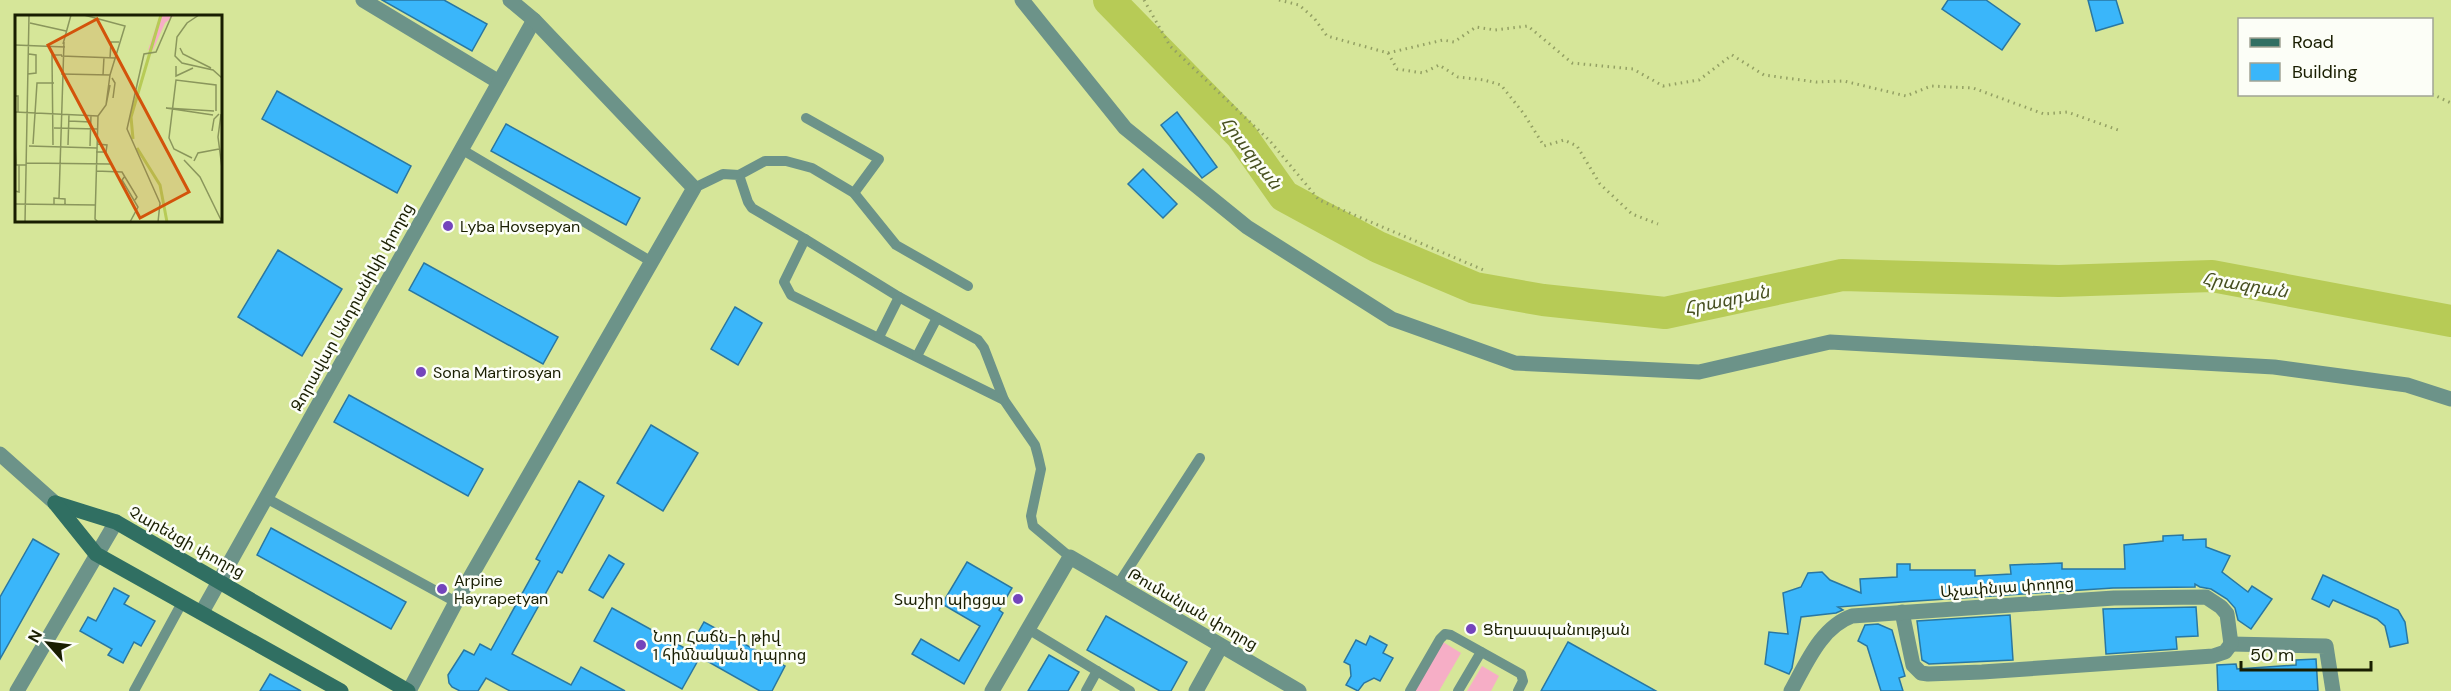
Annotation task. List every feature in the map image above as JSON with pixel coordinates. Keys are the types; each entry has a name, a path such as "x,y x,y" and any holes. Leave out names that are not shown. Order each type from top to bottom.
{"street":[{"path":"363,0 499,82"},
{"path":"409,691 456,602 694,188 534,20 510,0"},
{"path":"1022,0 1125,128 1247,227 1392,319 1515,363 1699,372 1830,342 2274,367 2406,385 2451,399"},
{"name":"Զորավար Անդրանիկի փողոց","path":"201,612 534,20"},
{"path":"0,454 55,503 96,554 341,691"},
{"name":"Չարենցի փողոց","path":"55,503 116,522 409,691"},
{"path":"17,691 116,522"},
{"path":"992,691 1070,557"},
{"name":"Թումանյան փողոց","path":"1070,557 1299,691"},
{"name":"Աչափնյա փողոց","path":"1791,691 1824,635 1840,620 1852,616 2114,598 2206,597 2222,607 2227,614 2231,644"},
{"path":"1902,612 1913,665 1921,673 1982,672 2213,656 2225,652 2231,644 2326,646 2333,691"},
{"path":"1196,691 1221,646"}],"lane":[{"path":"806,118 879,159 854,193"},
{"path":"461,149 652,262"},
{"path":"694,188 723,174 739,176 765,162 786,161 812,168 854,193 897,244 968,286"},
{"path":"739,176 752,208 899,297 978,340 984,348 1004,400 1035,445 1041,469 1031,516 1033,526 1070,557"},
{"path":"805,239 784,282 786,290 791,295 1004,400"},
{"path":"879,337 899,297"},
{"path":"917,356 937,318"},
{"path":"1117,586 1200,458"},
{"path":"266,498 456,602"},
{"path":"134,691 183,601"},
{"path":"1028,629 1131,691"},
{"path":"1410,691 1445,634 1451,635 1521,674 1523,681 1518,691"},
{"path":"1458,691 1481,652"},
{"path":"1086,691 1097,671"}],"path":[{"path":"1144,0 1170,46 1270,141 1319,200 1486,271"},
{"path":"1280,0 1299,4 1314,18 1327,36 1388,53 1443,40 1454,42 1476,27 1495,30 1528,26 1572,63 1633,69 1663,86 1699,80 1732,55 1764,75 1816,82 1844,81 1906,96 1931,86 1973,88 2044,114 2067,112 2121,131"},
{"path":"1388,53 1397,69 1423,73 1439,65 1458,77 1484,80 1501,85 1524,114 1544,146 1564,140 1577,146 1600,184 1632,214 1658,224"},
{"path":"2433,94 2451,103"}],"shaded area":[{"path":"1443,642 1461,653 1439,691 1415,691"},
{"path":"1482,666 1499,676 1491,691 1467,691"}],"building":[{"path":"382,0 444,0 487,24 472,51"},
{"path":"1948,0 1986,0 2020,24 2002,50 1942,9"},
{"path":"2088,0 2116,0 2123,23 2096,31"},
{"path":"277,91 411,166 397,193 262,119"},
{"path":"1177,112 1217,167 1202,178 1161,125"},
{"path":"506,124 640,198 626,225 491,151"},
{"path":"1143,169 1177,204 1163,218 1128,184"},
{"path":"278,250 342,289 302,356 238,317"},
{"path":"424,263 558,337 543,364 409,290"},
{"path":"735,307 762,323 738,365 711,349"},
{"path":"349,395 483,469 468,496 334,422"},
{"path":"651,425 698,453 663,511 617,483"},
{"path":"579,481 604,496 562,573 558,571 512,654 571,685 581,667 625,691 510,691 486,678 478,691 460,691 452,687 448,675 464,650 474,655 480,644 491,650 540,561 536,559"},
{"path":"271,528 406,602 391,629 257,555"},
{"path":"2183,535 2183,540 2206,539 2206,547 2230,556 2222,572 2248,592 2252,586 2272,599 2251,629 2238,620 2235,608 2227,599 2211,589 2195,584 2195,587 2113,588 1901,602 1838,607 1843,610 1836,613 1801,617 1789,674 1765,664 1769,632 1788,634 1783,593 1801,587 1808,573 1822,572 1830,580 1861,593 1860,579 1897,577 1897,564 1910,564 1910,570 1975,570 1975,576 2011,574 2010,565 2062,563 2062,569 2125,569 2124,545 2163,541 2163,536"},
{"path":"33,539 59,554 0,659 0,597"},
{"path":"609,555 624,564 603,598 589,590"},
{"path":"967,562 1012,588 999,610 1003,613 964,684 912,654 921,639 959,661 980,626 942,604"},
{"path":"2323,575 2398,610 2405,622 2408,643 2390,647 2385,626 2377,619 2333,600 2329,607 2312,599"},
{"path":"114,588 129,596 124,604 155,621 141,646 134,642 123,663 108,655 112,649 80,631 88,617 96,621"},
{"path":"2196,607 2198,636 2176,637 2177,649 2106,654 2103,609"},
{"name":"Նոր Հաճն-ի թիվ 1 հիմնական դպրոց","path":"612,608 688,650 704,622 785,666 772,691 760,691 700,657 682,689 594,641"},
{"path":"2010,615 2013,660 1929,664 1922,660 1917,621"},
{"path":"1106,616 1187,662 1171,691 1160,691 1087,650"},
{"path":"1878,624 1892,630 1905,676 1899,678 1903,691 1881,691 1867,646 1858,641 1865,625"},
{"path":"1370,636 1387,645 1383,653 1393,658 1380,681 1374,678 1364,683 1358,691 1346,685 1351,676 1350,665 1344,662 1356,640 1366,645"},
{"path":"1568,642 1656,691 1541,691"},
{"path":"1049,655 1079,672 1068,691 1028,691"},
{"path":"2316,659 2318,691 2218,691 2217,665 2236,664 2237,669 2296,665 2296,660"},
{"path":"270,674 301,691 260,691"}],"waterway":[{"name":"Հրազդան","path":"1109,0 1241,135 1284,196 1378,247 1475,288 1543,300 1665,313 1842,275 2059,281 2212,276 2451,321"}],"place":[{"name":"Lyba Hovsepyan","path":"448,226"},
{"name":"Sona Martirosyan","path":"421,372"},
{"name":"Arpine Hayrapetyan","path":"442,589"},
{"name":"Տաշիր պիցցա","path":"1018,599"},
{"name":"Ցեղասպանության","path":"1471,629"},
{"name":"Նոր Հաճն-ի թիվ 1 հիմնական դպրոց","path":"641,645"}]}
